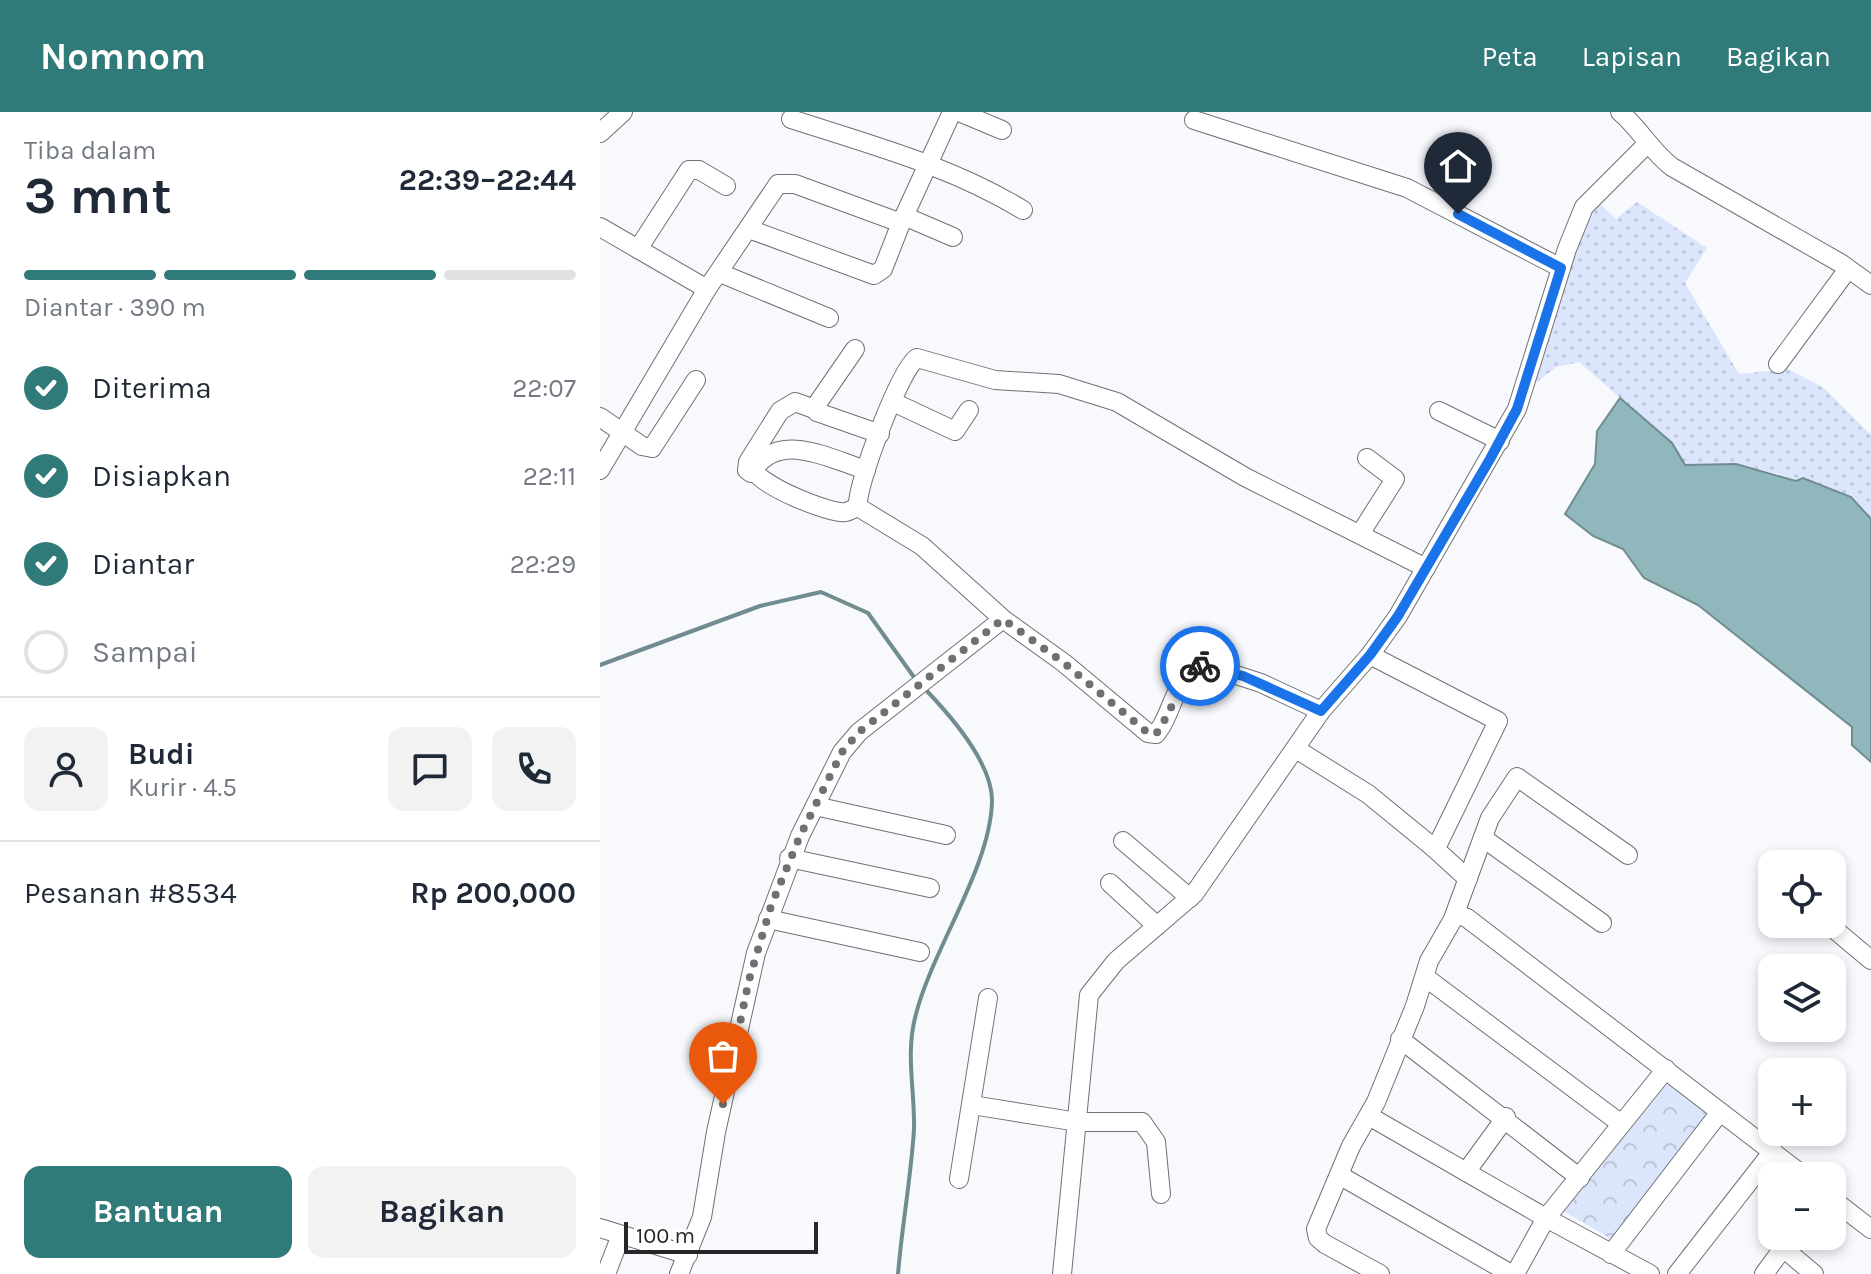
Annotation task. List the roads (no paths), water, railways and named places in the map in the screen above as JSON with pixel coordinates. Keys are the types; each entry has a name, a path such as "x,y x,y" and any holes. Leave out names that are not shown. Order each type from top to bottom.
{"street":[{"path":"600,133 623,112"},
{"path":"749,229 874,275 883,269 902,219 952,112"},
{"path":"959,112 1002,130"},
{"path":"1620,112 1672,167 1871,285"},
{"path":"791,119 928,163 978,183 1023,210"},
{"path":"1194,120 1407,188 1561,268"},
{"path":"1062,1274 1089,995 1116,961 1190,898 1321,711 1370,655 1426,568 1517,409 1561,268 1584,207 1647,144"},
{"path":"638,249 689,170 699,170 726,186"},
{"path":"600,470 707,289 778,184 787,182 953,237"},
{"path":"600,227 707,289"},
{"path":"1778,364 1848,269"},
{"path":"720,273 829,318"},
{"path":"817,410 855,349"},
{"path":"858,507 858,494 880,434 907,368 917,358 995,380 1059,384 1136,411 1245,477 1426,568"},
{"path":"600,417 642,446 652,448 696,380"},
{"path":"880,434 822,416 817,410 795,402 780,411 748,462 748,471 763,483 840,512 858,507 922,546 1003,619 1064,663 1148,733 1156,734 1186,678 1197,667 1205,665 1261,683 1321,711"},
{"path":"893,402 955,431 969,410"},
{"path":"1439,411 1500,441"},
{"path":"754,474 756,465 794,448 866,470"},
{"path":"1360,534 1395,479 1367,458"},
{"path":"679,1274 702,1217 716,1132 749,980 789,858 842,752 859,732 1003,619"},
{"path":"1370,655 1498,721 1434,848"},
{"path":"1296,749 1368,794 1468,879"},
{"path":"1380,1274 1316,1235 1319,1218 1369,1116 1438,940 1454,916 1490,818 1517,777 1628,855"},
{"path":"815,806 946,835"},
{"path":"1483,838 1602,923"},
{"path":"1123,841 1190,898"},
{"path":"789,858 930,888"},
{"path":"1110,883 1157,926"},
{"path":"1454,916 1467,918 1787,1162"},
{"path":"768,919 920,952"},
{"path":"1845,938 1871,960"},
{"path":"1425,977 1620,1123"},
{"path":"959,1179 988,998"},
{"path":"1400,1039 1506,1117 1580,1178"},
{"path":"1339,1175 1513,1274 1546,1218 1666,1069"},
{"path":"972,1105 1078,1122 1135,1121 1148,1127 1157,1151 1161,1194"},
{"path":"1611,1254 1720,1112"},
{"path":"1369,1116 1650,1274"},
{"path":"1466,1172 1506,1117"},
{"path":"1677,1274 1773,1151"},
{"path":"1846,1210 1871,1229"},
{"path":"600,1228 688,1255"},
{"path":"606,1274 621,1235"},
{"path":"1764,1274 1781,1250"},
{"path":"1794,1250 1814,1274"}],"waterway":[{"path":"600,665 760,606 821,592 868,613 916,680"},
{"path":"898,1274 914,1129 913,1029 924,989 982,854 992,802 990,787 978,756 925,689"}]}
